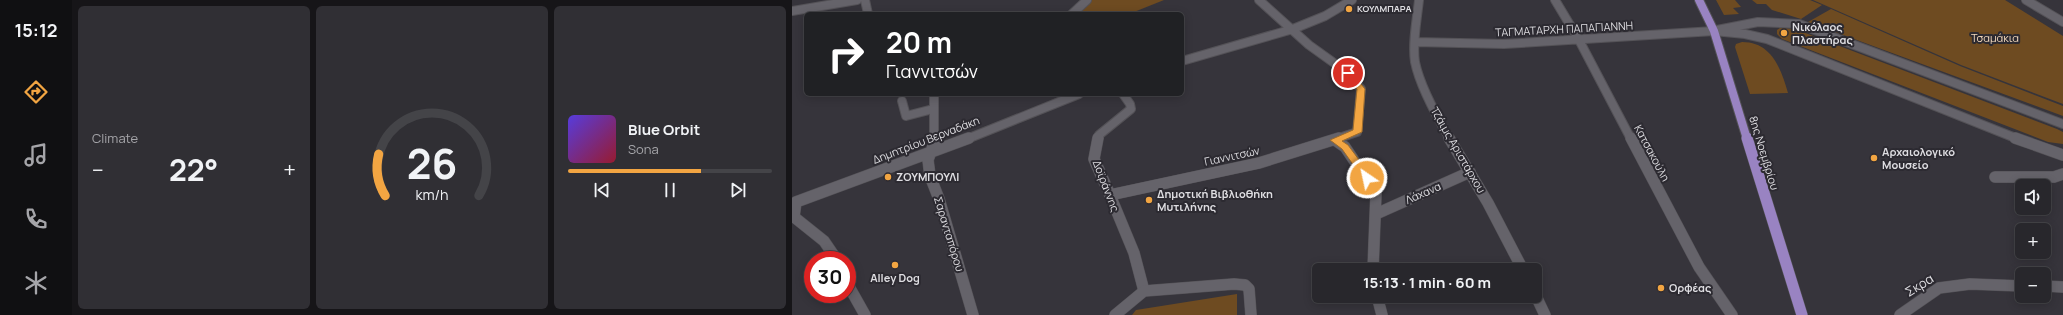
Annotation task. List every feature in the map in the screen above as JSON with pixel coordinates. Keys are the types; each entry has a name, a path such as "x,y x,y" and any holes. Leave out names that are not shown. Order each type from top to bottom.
{"main road":[{"name":"8ης Νοεμβρίου","path":"1699,0 1714,31 1802,315"}],"street":[{"path":"792,11 857,0"},
{"path":"865,0 868,12"},
{"path":"1074,12 1087,0"},
{"path":"1259,0 1293,29"},
{"name":"Τζάιμς Αριστάρχου","path":"1419,0 1415,42 1415,61 1418,75 1440,124 1470,172 1519,263"},
{"name":"Κατσακούλη","path":"1555,0 1579,40 1699,267 1732,315"},
{"path":"2026,0 2063,22"},
{"path":"1184,60 1293,29 1324,16 1347,1"},
{"path":"1714,31 1730,26 1761,22 1784,21 1799,24 2063,124"},
{"name":"Γιαννιτσών","path":"1110,196 1259,163 1357,132 1361,89 1348,73 1309,45 1293,29"},
{"path":"1714,31 1745,34 1767,39 1980,125 2063,155"},
{"name":"ΤΑΓΜΑΤΑΡΧΗ ΠΑΠΑΓΙΑΝΝΗ","path":"1415,42 1504,44 1714,31"},
{"name":"Σαρανταπόρου","path":"934,96 934,144 928,160 930,176 939,199 973,315"},
{"name":"Δημητρίου Βερναδάκη","path":"793,217 796,202 931,153 1074,96"},
{"name":"Δοϊράννης","path":"1124,96 1130,104 1131,109 1099,135 1094,159 1134,253 1144,291"},
{"path":"902,101 906,116 933,109"},
{"path":"1335,140 1345,147 1373,186 1376,193 1373,263"},
{"name":"Λάχανα","path":"1376,214 1470,172"},
{"path":"1995,177 2054,177 2063,174"},
{"path":"793,217 818,234 832,251"},
{"path":"1115,315 1144,291 1242,284 1249,289 1251,315"},
{"name":"Σκρα","path":"1900,315 1939,288 1955,285 2015,286"},
{"path":"2051,286 2063,287"},
{"path":"856,299 865,315"},
{"path":"1379,303 1382,315"},
{"path":"1540,303 1546,315"}],"green space":[{"path":"1091,0 1164,0 1134,12 1078,12"},
{"path":"1716,0 1735,0 1741,7 1733,8 1739,14 1724,15"},
{"path":"1752,0 1810,0 1822,5 1801,19 1772,10 1766,4 1757,4"},
{"name":"Τσαμάκια","path":"1813,0 2005,0 2063,36 2063,104 1961,65"},
{"path":"1831,9 1960,66 2063,106 2063,116 1808,22"},
{"path":"1780,28 1795,29 2057,129 2063,132 2063,144 2048,142 1782,39 1777,34 1777,30"},
{"path":"1742,42 1752,43 1761,47 1774,58 1788,93 1750,94 1735,47 1736,44"},
{"path":"1237,294 1237,315 1132,315 1136,310"}],"place":[{"name":"ΚΟΥΛΜΠΑΡΑ","path":"1349,9"},
{"name":"Νικόλαος Πλαστήρας","path":"1784,33"},
{"name":"Αρχαιολογικό Μουσείο","path":"1874,158"},
{"name":"ΖΟΥΜΠΟΥΛΙ","path":"888,177"},
{"name":"Δημοτική Βιβλιοθήκη Μυτιλήνης","path":"1149,200"},
{"name":"Alley Dog","path":"895,265"},
{"name":"Ορφέας","path":"1661,288"}],"route":[{"path":"1348,73 1361,89 1357,132 1335,140 1345,147 1367,178"}]}
